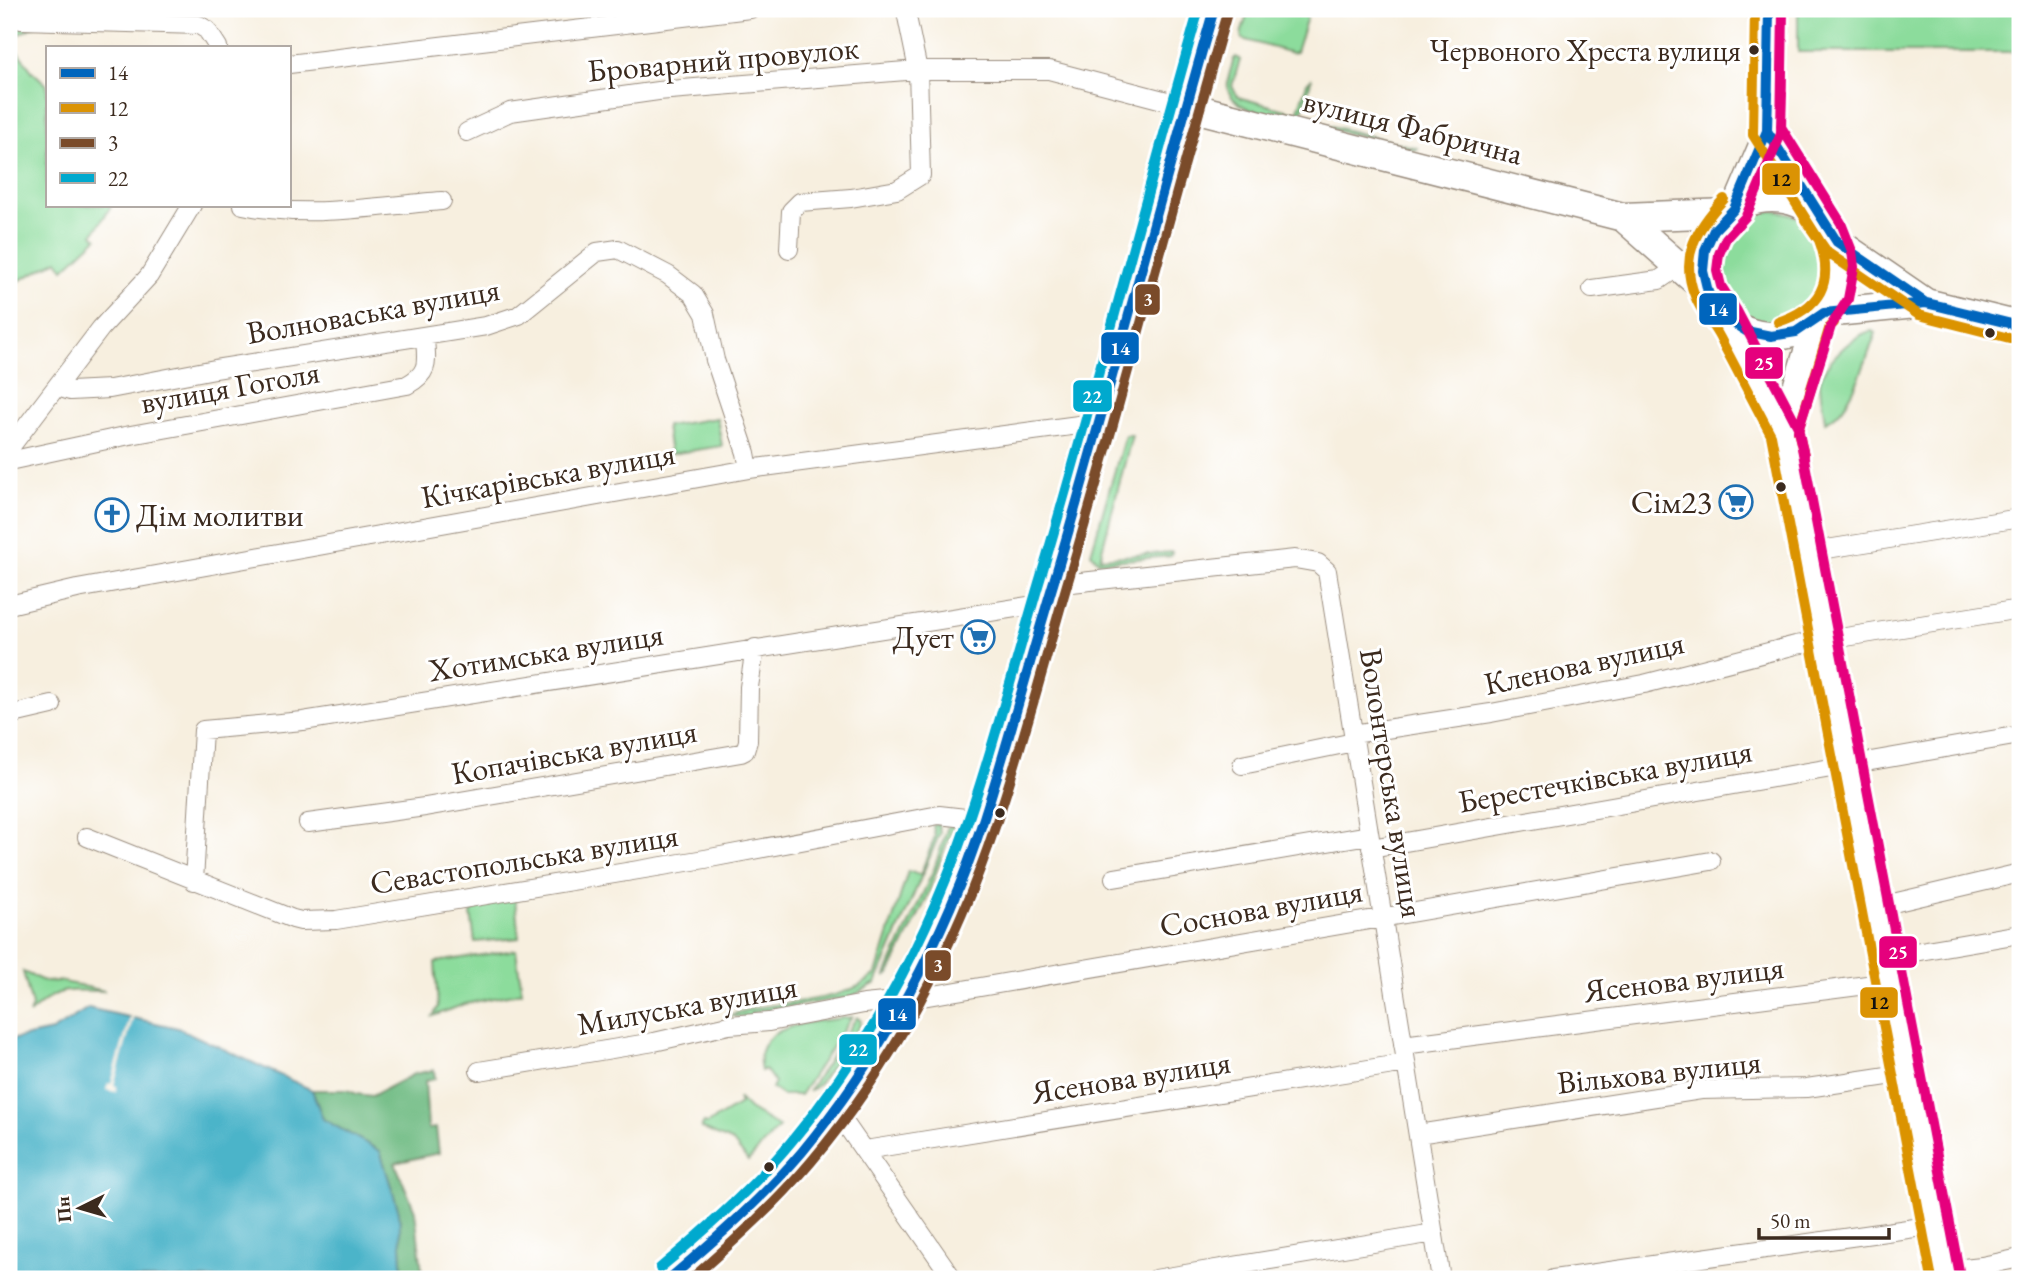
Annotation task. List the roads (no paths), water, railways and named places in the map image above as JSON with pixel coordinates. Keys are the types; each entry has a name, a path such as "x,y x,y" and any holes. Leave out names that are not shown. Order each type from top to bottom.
{"main road":[{"path":"669,1279 726,1228 801,1153 855,1082 905,1000 961,884 983,820 1101,422 1214,9"},
{"path":"1769,9 1767,131 1731,211 1714,230 1705,250 1703,271 1708,292 1725,318 1784,430 1945,1275"},
{"name":"вулиця Фабрична","path":"1186,106 1623,216 1731,211"},
{"path":"1767,131 1837,242 1926,303 2020,326"},
{"path":"1731,211 1755,200 1779,198 1801,204 1820,217"},
{"name":"вулиця Фабрична","path":"1623,216 1708,292"},
{"path":"1784,430 1821,316 1837,291 1841,267 1837,242"},
{"path":"1725,318 1746,331 1771,336 1796,332 1821,316 1926,303"}],"street":[{"path":"290,64 750,9"},
{"path":"789,249 791,211 800,202 851,198 897,190 921,175 918,71 906,12 903,9"},
{"path":"9,15 21,20 200,25 207,30 217,46"},
{"name":"Броварний провулок","path":"467,132 510,112 658,91 918,71 1049,70 1186,106"},
{"path":"250,206 276,210 313,210 442,201"},
{"path":"9,449 101,328 149,276 191,206"},
{"name":"Волноваська вулиця","path":"58,387 70,391 110,389 215,369 475,329 510,319 532,305 592,255 613,249 668,275 700,302 749,469"},
{"path":"1592,289 1659,280 1678,267"},
{"name":"вулиця Гоголя","path":"9,461 139,433 407,385 425,370 425,337"},
{"name":"Кічкарівська вулиця","path":"9,605 77,589 749,469 1101,422"},
{"path":"1808,552 2020,519"},
{"name":"Волонтерська вулиця","path":"1050,594 1295,559 1318,563 1327,571 1441,1279"},
{"name":"Хотимська вулиця","path":"194,881 203,730 303,721 669,664 1050,594"},
{"name":"Кленова вулиця","path":"1242,765 1354,738 1617,690 1796,645 2020,609"},
{"name":"Копачівська вулиця","path":"308,823 425,807 741,753 745,751 748,741 748,687 755,648"},
{"path":"9,715 52,705"},
{"name":"Берестечківська вулиця","path":"1114,878 1370,841 2020,735"},
{"name":"Севастопольська вулиця","path":"87,837 293,919 336,920 705,859 939,815 983,820"},
{"name":"Соснова вулиця","path":"905,1000 1711,861"},
{"path":"1876,908 2020,873"},
{"name":"Ясенова вулиця","path":"865,1150 1888,969 2020,934"},
{"name":"Милуська вулиця","path":"479,1071 654,1042 729,1025 769,1022 864,1004 905,1000"},
{"name":"Вільхова вулиця","path":"1418,1134 1701,1090 1807,1088 1907,1073"},
{"path":"835,1109 953,1279"},
{"path":"1553,1279 1936,1225"},
{"path":"1156,1279 1434,1233"},
{"path":"1945,1275 2020,1258"}],"water":[{"path":"88,1008 178,1028 312,1090 323,1119 380,1151 399,1212 403,1279 9,1279 9,1040 52,1031"}],"place":[{"name":"Червоного Хреста вулиця","path":"1754,50"},
{"name":"Сім23","path":"1736,502"},
{"name":"Дім молитви","path":"112,515"},
{"name":"Дует","path":"978,637"}]}
